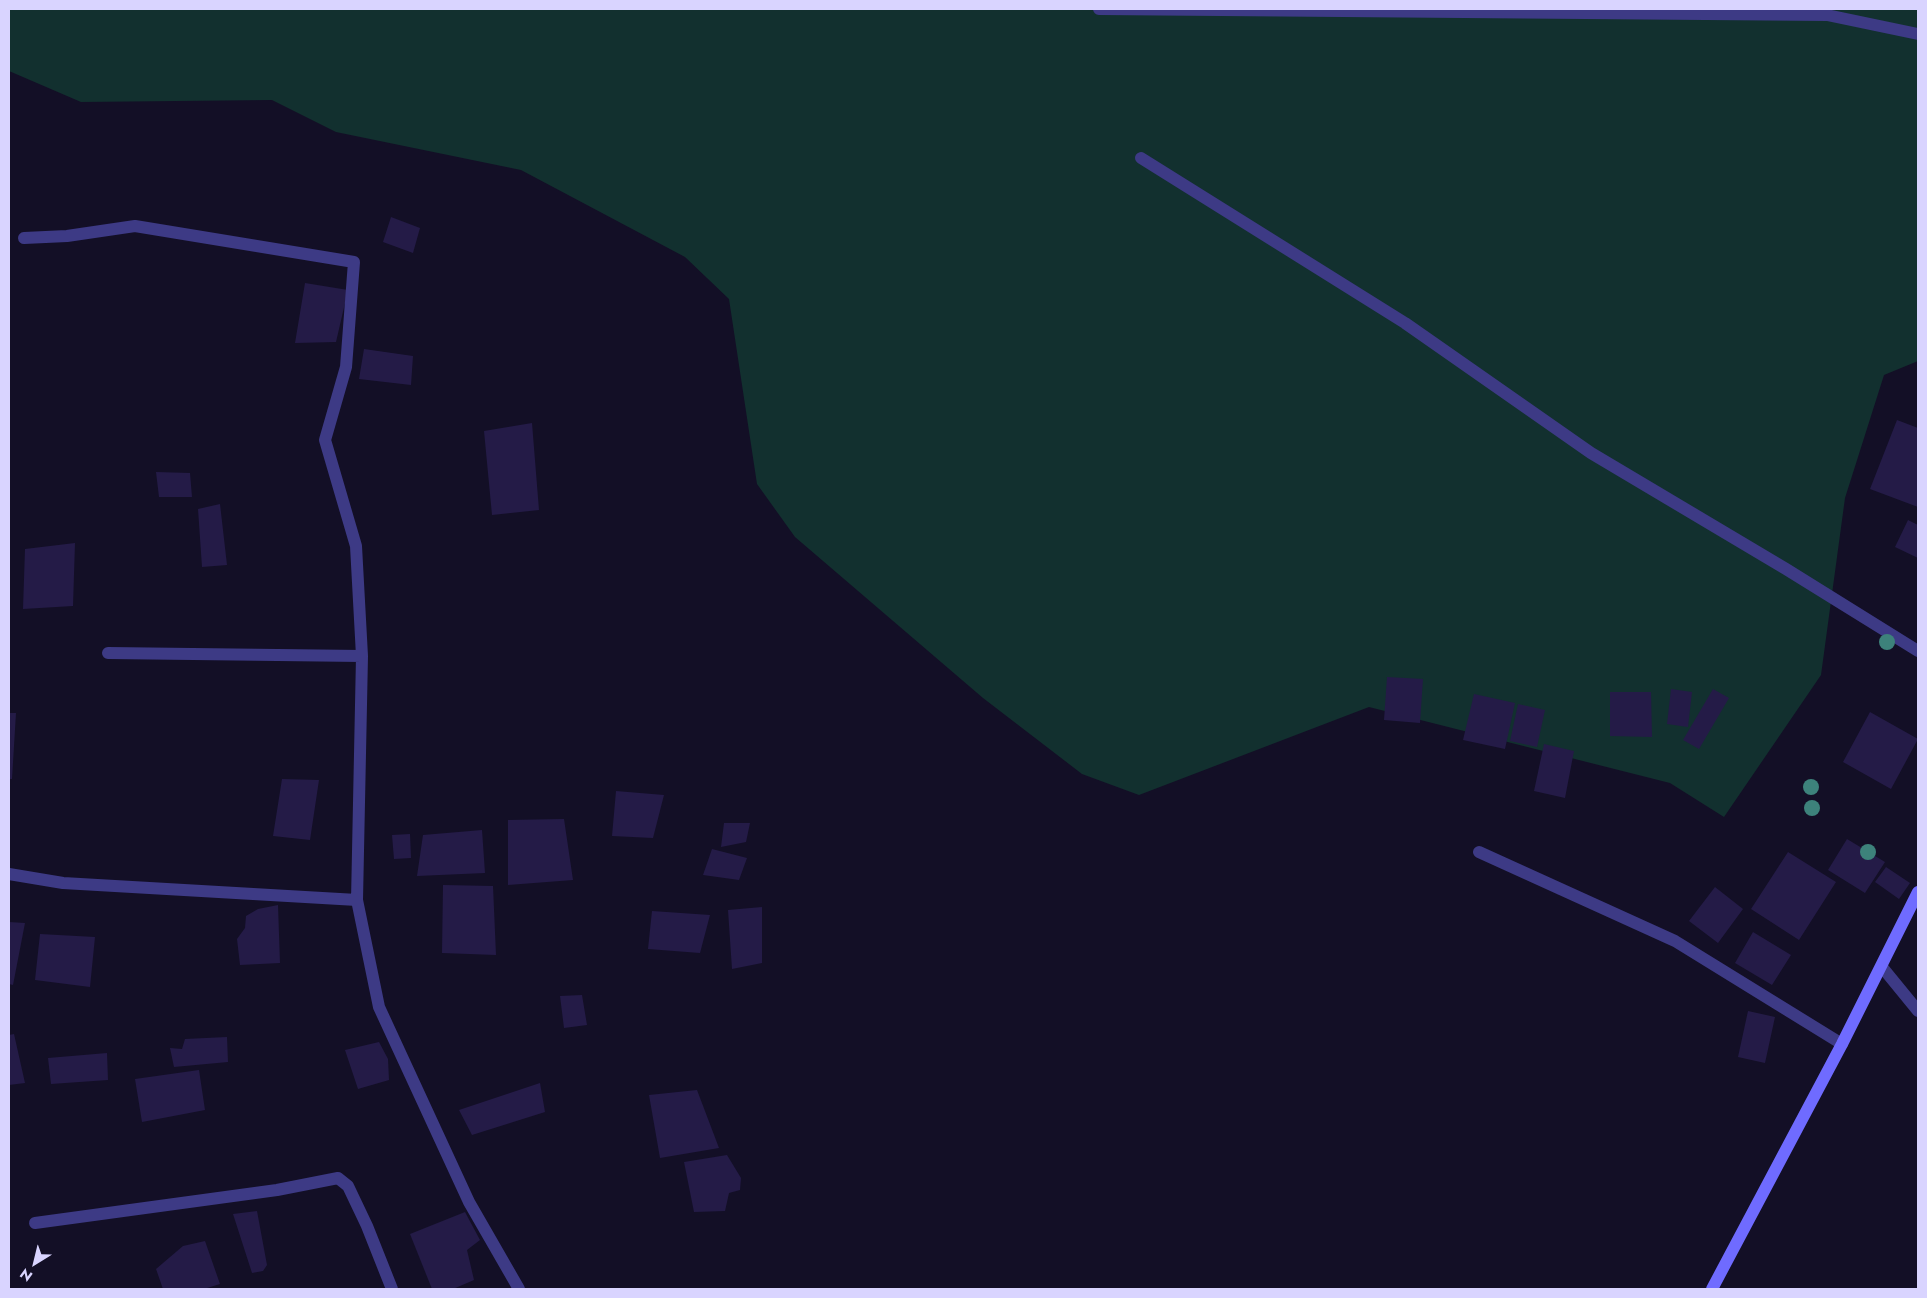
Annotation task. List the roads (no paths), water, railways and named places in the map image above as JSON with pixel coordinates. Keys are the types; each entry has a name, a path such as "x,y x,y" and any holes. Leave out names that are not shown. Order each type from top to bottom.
{"street":[{"path":"1100,9 1826,12 1918,34"},
{"path":"1141,158 1405,324 1591,453 1786,569 1918,651"},
{"path":"24,238 66,236 135,226 354,262 346,367 325,440 356,546 362,656 357,900 379,1007 469,1202 519,1289"},
{"path":"108,653 362,656"},
{"path":"1479,852 1675,941 1842,1044"},
{"path":"9,874 63,883 357,900"},
{"path":"1712,1289 1882,967 1918,892"},
{"path":"1882,967 1918,1010"},
{"path":"35,1224 277,1190 338,1178 348,1186 367,1226 392,1289"}]}
